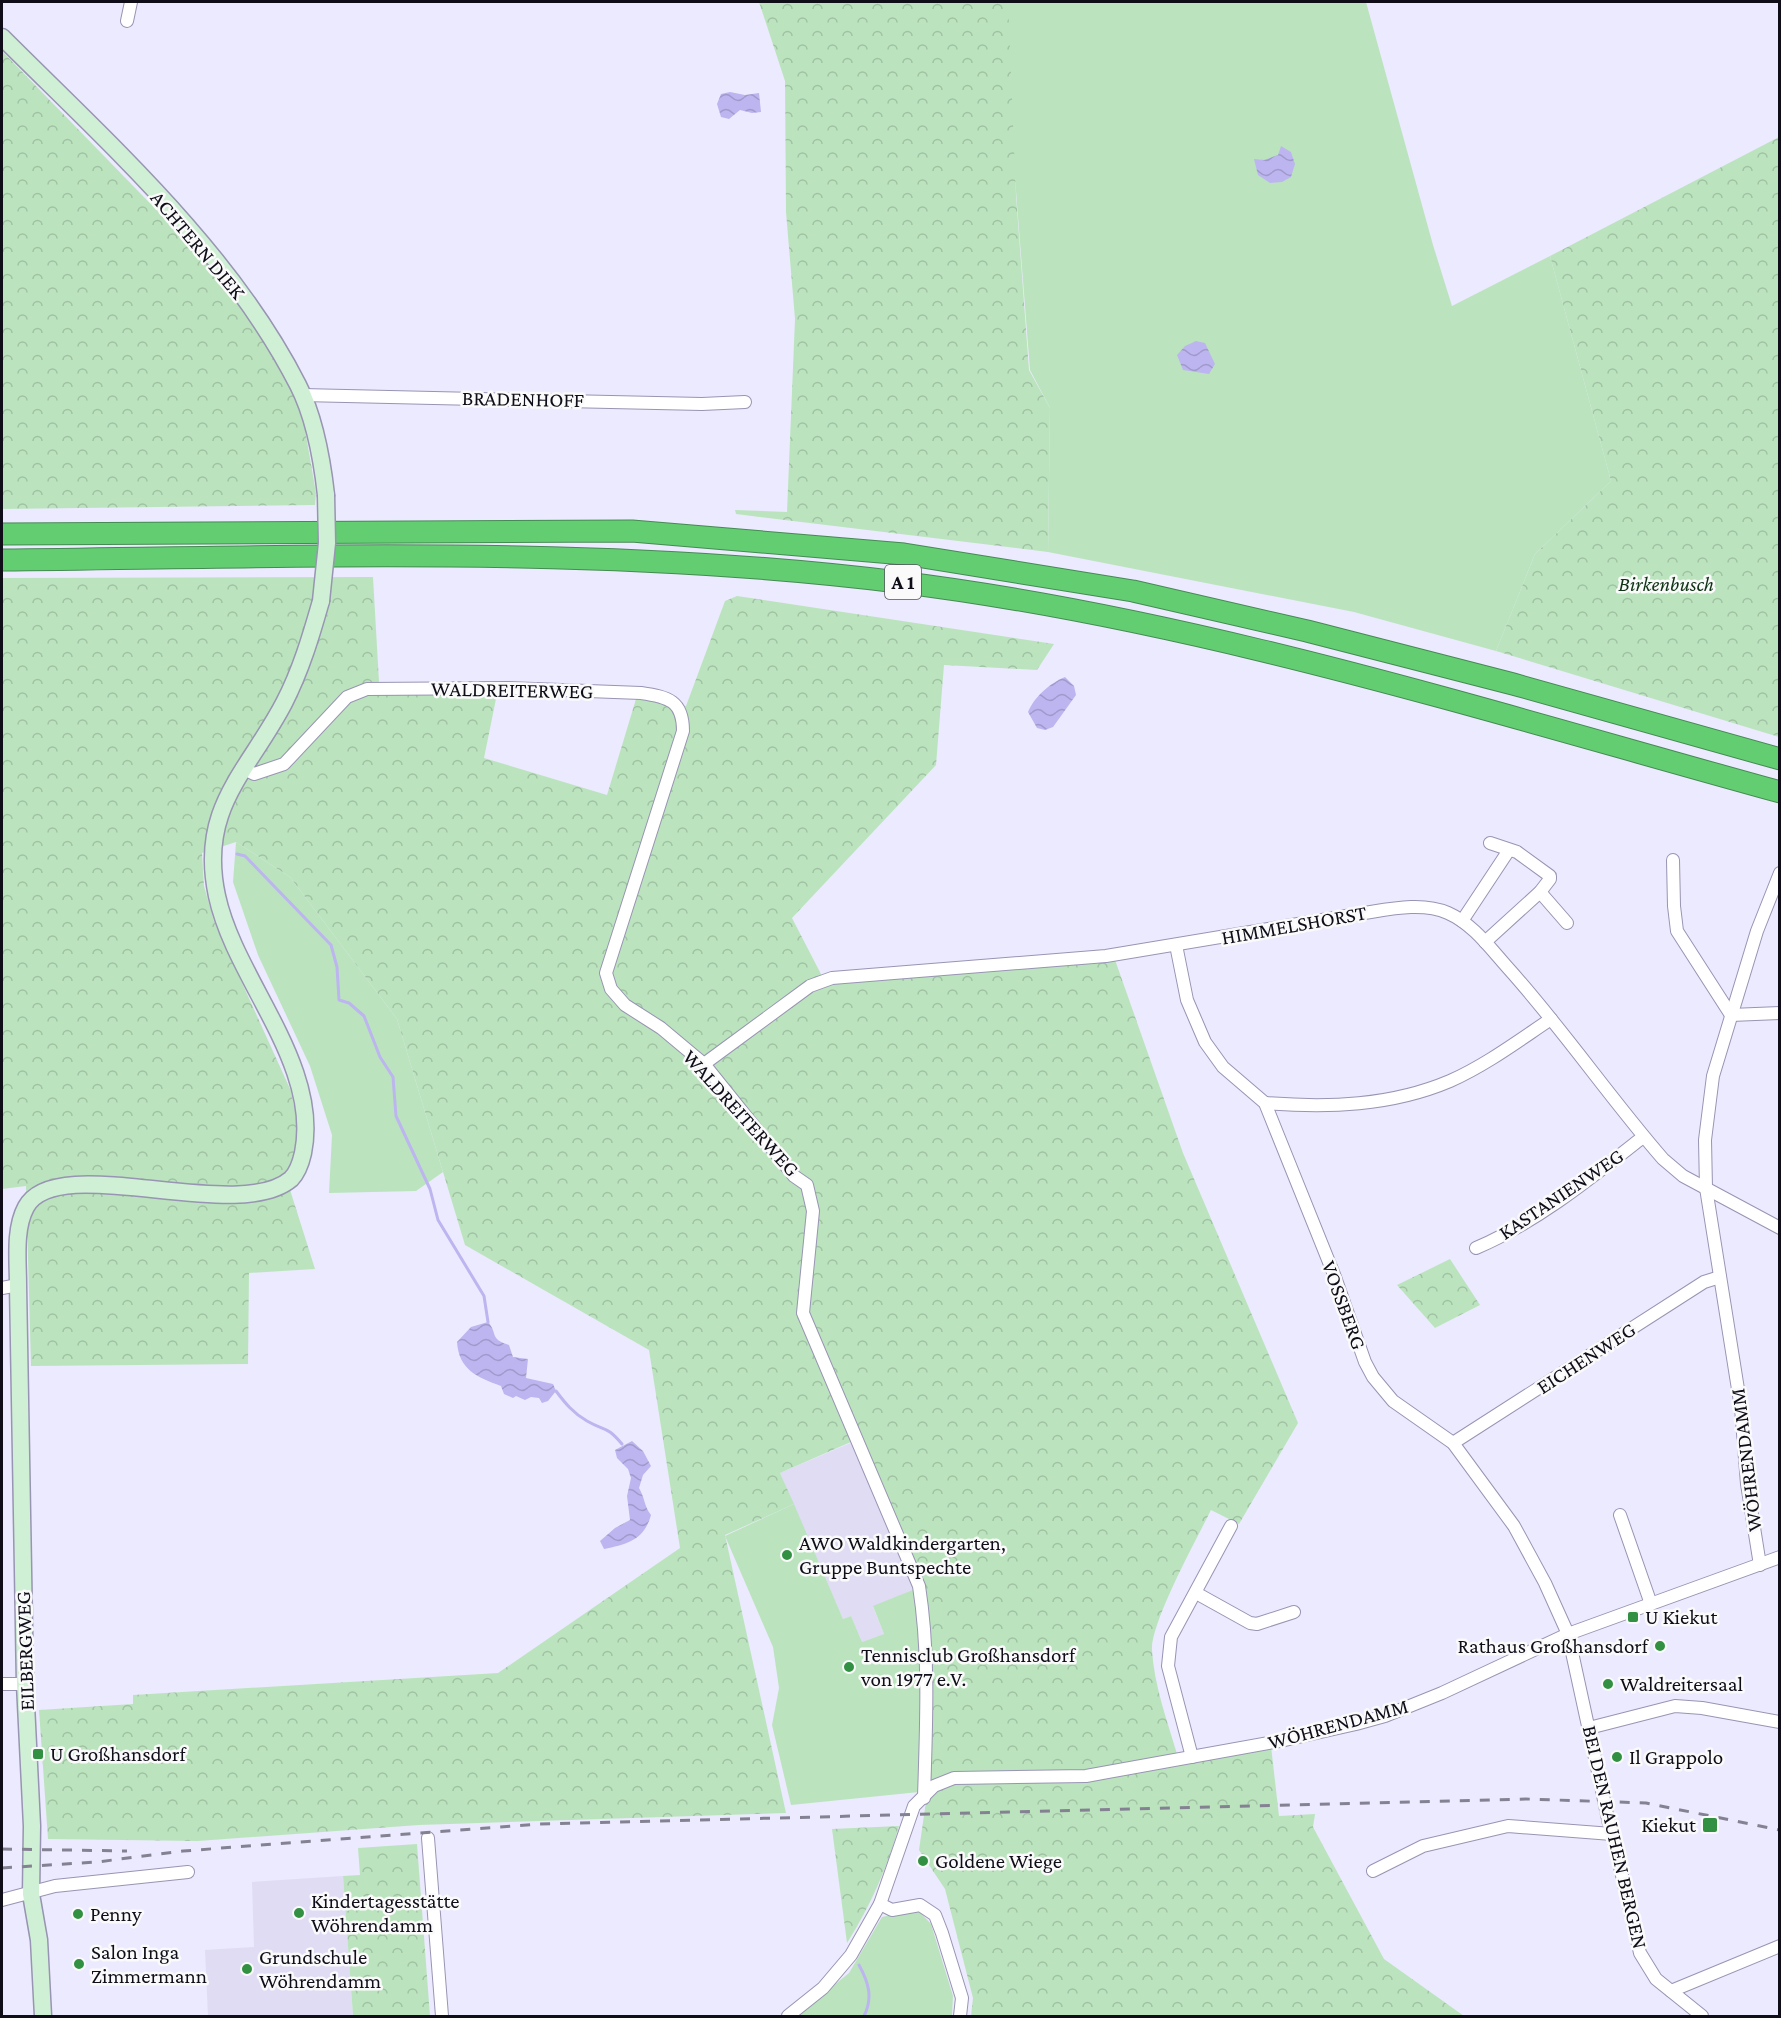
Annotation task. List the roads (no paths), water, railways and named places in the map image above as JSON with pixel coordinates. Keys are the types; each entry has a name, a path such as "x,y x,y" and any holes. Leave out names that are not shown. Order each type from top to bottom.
{"highway":[{"name":"A 1","path":"2,534 632,531 904,554 1133,591 1307,631 1524,687 1779,759"},
{"name":"A 1","path":"2,560 438,556 633,559 766,568 899,582 1128,618 1304,662 1779,792"}],"main road":[{"name":"ACHTERN DIEK","path":"2,37 96,131 219,263 268,333 302,395 315,435 326,495 327,543 321,601 309,644 283,705 242,768 221,807 212,860 220,912 295,1071 306,1121 306,1142 302,1162 289,1180 270,1188 244,1193 210,1194 77,1184 49,1188 40,1192"},
{"name":"EILBERGWEG","path":"40,1192 26,1207 20,1223 10,1286 32,1826 31,1894 39,1940 43,2016"}],"street":[{"path":"127,21 131,2"},
{"name":"BRADENHOFF","path":"302,395 702,404 745,402"},
{"name":"WALDREITERWEG","path":"242,768 254,774 284,764 347,697 367,689 508,688 641,693 662,696 675,703 683,716 683,731 606,972 611,989 625,1005 660,1028 704,1064 794,1176 807,1185 813,1210 803,1313 919,1586 925,1626 927,1705 924,1797"},
{"path":"1485,942 1550,882 1550,876 1509,849 1490,843"},
{"path":"1462,921 1509,849"},
{"path":"1673,860 1677,931 1731,1016 1779,1013"},
{"name":"WÖHRENDAMM","path":"788,2016 823,1988 851,1955 880,1904 914,1806 934,1786 954,1779 1086,1776 1285,1740 1385,1716 1442,1693 1568,1634 1760,1564 1747,1484 1741,1408 1706,1188 1706,1140 1713,1076 1756,931 1779,873"},
{"path":"1540,892 1567,923"},
{"name":"HIMMELSHORST","path":"704,1064 810,986 832,978 1066,961 1397,908 1414,907 1447,912 1462,921 1485,942 1551,1019 1643,1137 1663,1159 1683,1176 1779,1228"},
{"name":"VOSSBERG","path":"1176,945 1187,1000 1205,1042 1223,1067 1265,1103 1373,1377 1393,1401 1453,1443 1514,1526 1545,1583 1568,1634"},
{"path":"1265,1103 1338,1105 1414,1094 1474,1069 1551,1019"},
{"name":"KASTANIENWEG","path":"1476,1248 1527,1221 1600,1171 1643,1137"},
{"name":"EICHENWEG","path":"1453,1443 1704,1282 1720,1277"},
{"path":"1620,1515 1651,1604"},
{"path":"1192,1757 1168,1666 1168,1651 1171,1636 1231,1526"},
{"path":"1760,1564 1779,1557"},
{"path":"1196,1593 1250,1623 1257,1624 1294,1612"},
{"name":"BEI DEN RAUHEN BERGEN","path":"1568,1634 1640,1953 1656,1979 1702,2016"},
{"path":"2,1684 25,1684"},
{"path":"1589,1728 1675,1706 1702,1708 1779,1722"},
{"path":"1373,1871 1434,1843 1508,1826 1611,1829"},
{"path":"428,1838 442,2016"},
{"path":"2,1900 55,1886 188,1872"},
{"path":"880,1904 892,1910 920,1905 935,1915 962,1998 960,2016"},
{"path":"1671,1991 1779,1946"}],"water":[{"path":"730,92 745,95 759,93 761,112 752,113 740,110 729,119 721,117 717,104 721,94"},
{"path":"1281,146 1291,152 1295,164 1291,177 1282,182 1270,183 1258,175 1254,159 1264,160 1278,155"},
{"path":"1196,341 1205,343 1215,364 1209,374 1183,370 1177,355 1185,346"},
{"path":"1065,677 1074,686 1076,695 1053,727 1045,730 1037,728 1028,712 1031,706 1043,691"},
{"path":"488,1322 496,1338 509,1345 513,1357 528,1359 526,1378 553,1384 556,1391 548,1401 542,1403 539,1398 531,1397 525,1400 516,1396 513,1398 504,1394 501,1386 477,1376 465,1366 458,1352 457,1342 471,1327"},
{"path":"632,1441 643,1451 651,1466 643,1475 639,1488 651,1515 644,1530 634,1540 604,1549 600,1541 615,1528 630,1520 627,1496 631,1478 628,1469 617,1458 615,1450"}],"waterway":[{"path":"237,854 245,856 331,945 337,967 339,1000 349,1003 364,1016 380,1057 393,1077 396,1116 430,1189 438,1220 484,1296 488,1322"},
{"path":"556,1391 578,1415 609,1431 622,1444"},
{"path":"859,1965 869,1990 864,2016"}],"railway":[{"path":"2,1868 97,1862 183,1851 539,1824 1526,1799 1646,1803 1780,1830"},
{"path":"2,1849 127,1851"}],"place":[{"name":"AWO Waldkindergarten, Gruppe Buntspechte","path":"787,1555"},
{"name":"U Kiekut","path":"1633,1617"},
{"name":"Rathaus Großhansdorf","path":"1660,1646"},
{"name":"Tennisclub Großhansdorf von 1977 e.V.","path":"849,1667"},
{"name":"Waldreitersaal","path":"1608,1684"},
{"name":"U Großhansdorf","path":"38,1754"},
{"name":"Il Grappolo","path":"1617,1757"},
{"name":"Kiekut","path":"1710,1825"},
{"name":"Goldene Wiege","path":"923,1861"},
{"name":"Kindertagesstätte Wöhrendamm","path":"299,1913"},
{"name":"Penny","path":"78,1914"},
{"name":"Salon Inga Zimmermann","path":"79,1964"},
{"name":"Grundschule Wöhrendamm","path":"247,1969"}],"park label":[{"name":"Birkenbusch","path":"1666,584"}]}
